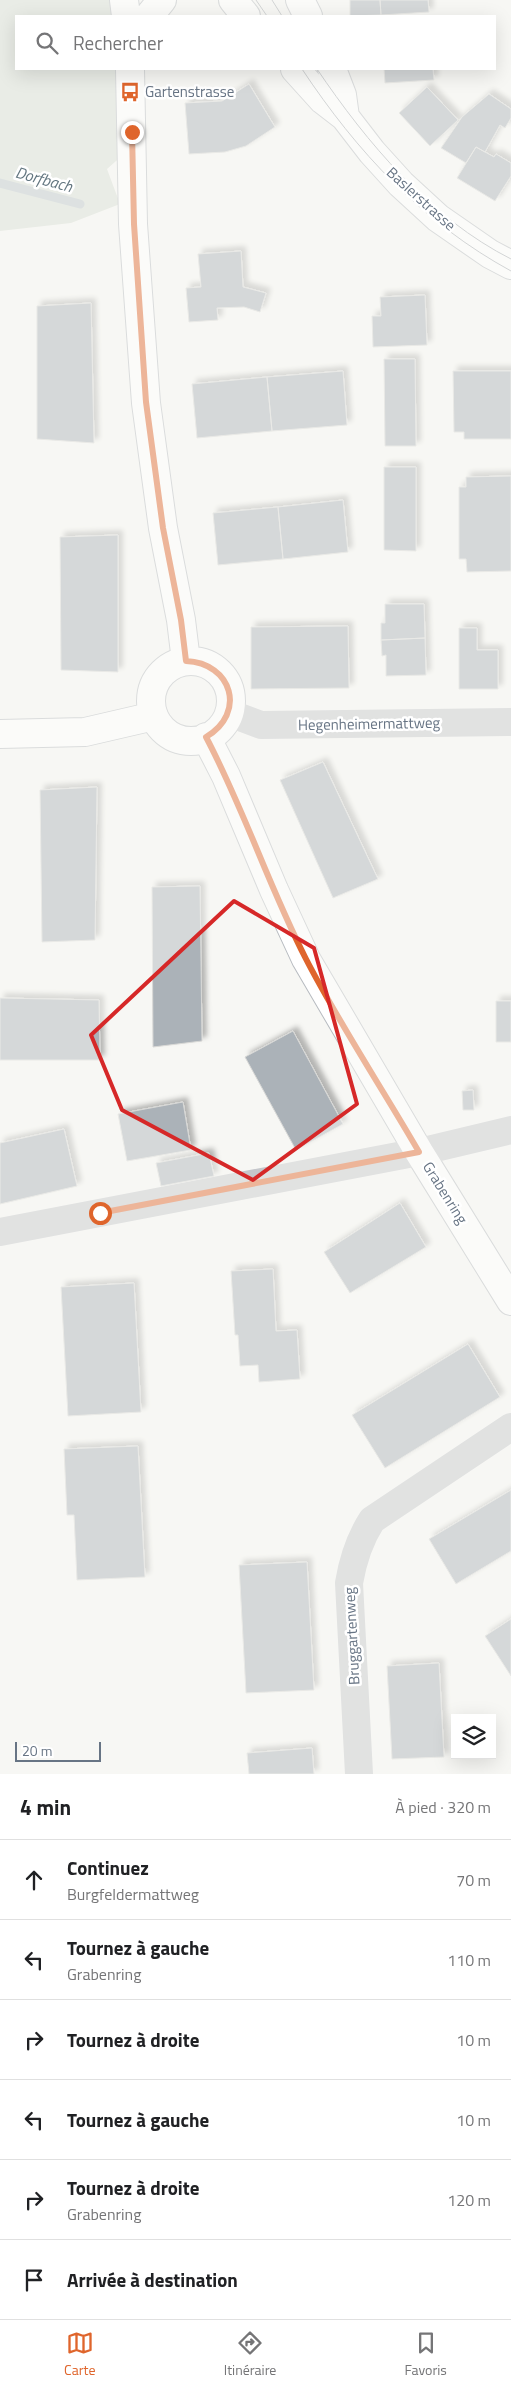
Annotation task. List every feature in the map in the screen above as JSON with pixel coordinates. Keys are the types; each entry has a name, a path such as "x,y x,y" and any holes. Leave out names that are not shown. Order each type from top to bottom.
{"main road":[{"path":"124,0 126,15"},
{"path":"150,15 162,0"},
{"path":"233,0 245,15"},
{"path":"300,0 308,15"},
{"path":"130,70 134,224 146,402 163,528 181,620 186,661"},
{"name":"Baslerstrasse","path":"296,70 323,100 345,117 372,152 438,218 490,254 511,265"},
{"name":"Baslerstrasse","path":"332,70 342,95 345,117"},
{"path":"186,661 208,665 221,676 229,691 229,713 224,723 206,737 196,740 175,738 166,732 154,716 151,698 156,680 174,664 186,661"},
{"path":"0,734 85,732 154,716"},
{"name":"Grabenring","path":"206,737 226,776 274,890 306,959 419,1152 511,1301"}],"street":[{"name":"Hegenheimermattweg","path":"229,713 261,725 511,722"},
{"path":"0,1232 419,1152 511,1130"},
{"name":"Bruggartenweg","path":"359,1774 348,1582 353,1558 362,1536 372,1520 511,1427"}],"highlighted area":[{"path":"234,901 314,948 357,1104 253,1180 122,1110 91,1035"}],"shaded area":[{"path":"0,0 124,0 126,15 15,15 15,70 130,70 133,146 107,169 120,204 71,223 0,231"}],"building":[{"path":"350,0 380,0 381,15 350,15"},
{"path":"380,0 428,0 429,12 381,15"},
{"path":"384,70 433,70 434,80 385,83"},
{"path":"249,84 275,127 246,146 225,152 189,154 185,103 222,101"},
{"path":"427,87 458,120 430,146 399,113"},
{"path":"489,94 511,109 511,118 505,128 500,125 485,152 476,147 466,163 441,148 462,117"},
{"path":"476,147 494,157 496,154 511,163 511,176 495,201 457,178"},
{"path":"241,251 243,287 266,293 260,312 244,307 217,308 218,320 189,322 186,288 201,287 198,254"},
{"path":"425,295 427,345 373,347 372,316 381,316 380,297"},
{"path":"91,303 94,443 37,439 37,306"},
{"path":"384,359 415,359 416,446 385,446"},
{"path":"343,371 347,425 272,431 267,377"},
{"path":"453,371 511,371 511,439 464,439 464,432 454,432"},
{"path":"267,377 272,431 197,438 192,384"},
{"path":"384,467 416,467 416,551 384,550"},
{"path":"511,476 511,571 467,572 466,559 459,559 459,487 466,487 466,477"},
{"path":"343,500 348,552 283,559 278,507"},
{"path":"278,507 283,559 218,565 213,513"},
{"path":"118,535 118,672 61,670 60,537"},
{"path":"385,604 424,604 425,638 381,640 381,623 385,623"},
{"path":"348,626 349,688 251,689 251,627"},
{"path":"459,628 477,628 477,650 498,650 498,689 459,689"},
{"path":"425,638 426,675 386,676 386,655 382,656 381,640"},
{"path":"323,762 378,879 333,898 280,780"},
{"path":"97,787 95,940 42,942 40,790"},
{"path":"200,886 202,1041 153,1047 152,887"},
{"path":"0,998 99,1000 100,1060 0,1060"},
{"path":"496,1001 511,1001 511,1042 496,1042"},
{"path":"293,1031 343,1124 296,1150 245,1057"},
{"path":"473,1090 474,1110 463,1110 462,1091"},
{"path":"183,1102 191,1150 127,1161 118,1114"},
{"path":"64,1129 77,1186 0,1204 0,1143"},
{"path":"209,1153 214,1176 161,1186 156,1163"},
{"path":"400,1203 426,1247 350,1293 324,1252"},
{"path":"273,1269 276,1331 297,1330 300,1379 259,1382 258,1365 240,1366 238,1335 235,1335 231,1271"},
{"path":"134,1283 141,1412 68,1416 61,1287"},
{"path":"468,1344 500,1397 385,1468 352,1415"},
{"path":"138,1446 145,1577 77,1580 74,1515 67,1515 64,1449"},
{"path":"511,1490 511,1551 456,1584 429,1539"},
{"path":"307,1562 314,1690 246,1693 239,1565"},
{"path":"511,1619 511,1676 485,1636"},
{"path":"439,1663 444,1757 392,1759 387,1666"},
{"path":"312,1748 314,1774 249,1774 247,1753"}],"waterway":[{"name":"Dorfbach","path":"0,183 80,204"}],"tram line":[{"path":"256,0 266,15"},
{"path":"272,0 281,15"},
{"path":"303,70 345,129 394,183 449,231 511,271"},
{"path":"318,70 357,124 402,176 454,222 481,242 511,259"}],"place":[{"name":"Gartenstrasse","path":"130,92"}],"route":[{"path":"100,1213 419,1152 306,959 274,890 226,776 206,737 216,732 224,723 229,713 229,691 217,671 208,665 186,661 181,620 163,528 146,402 134,224 132,132"}]}
